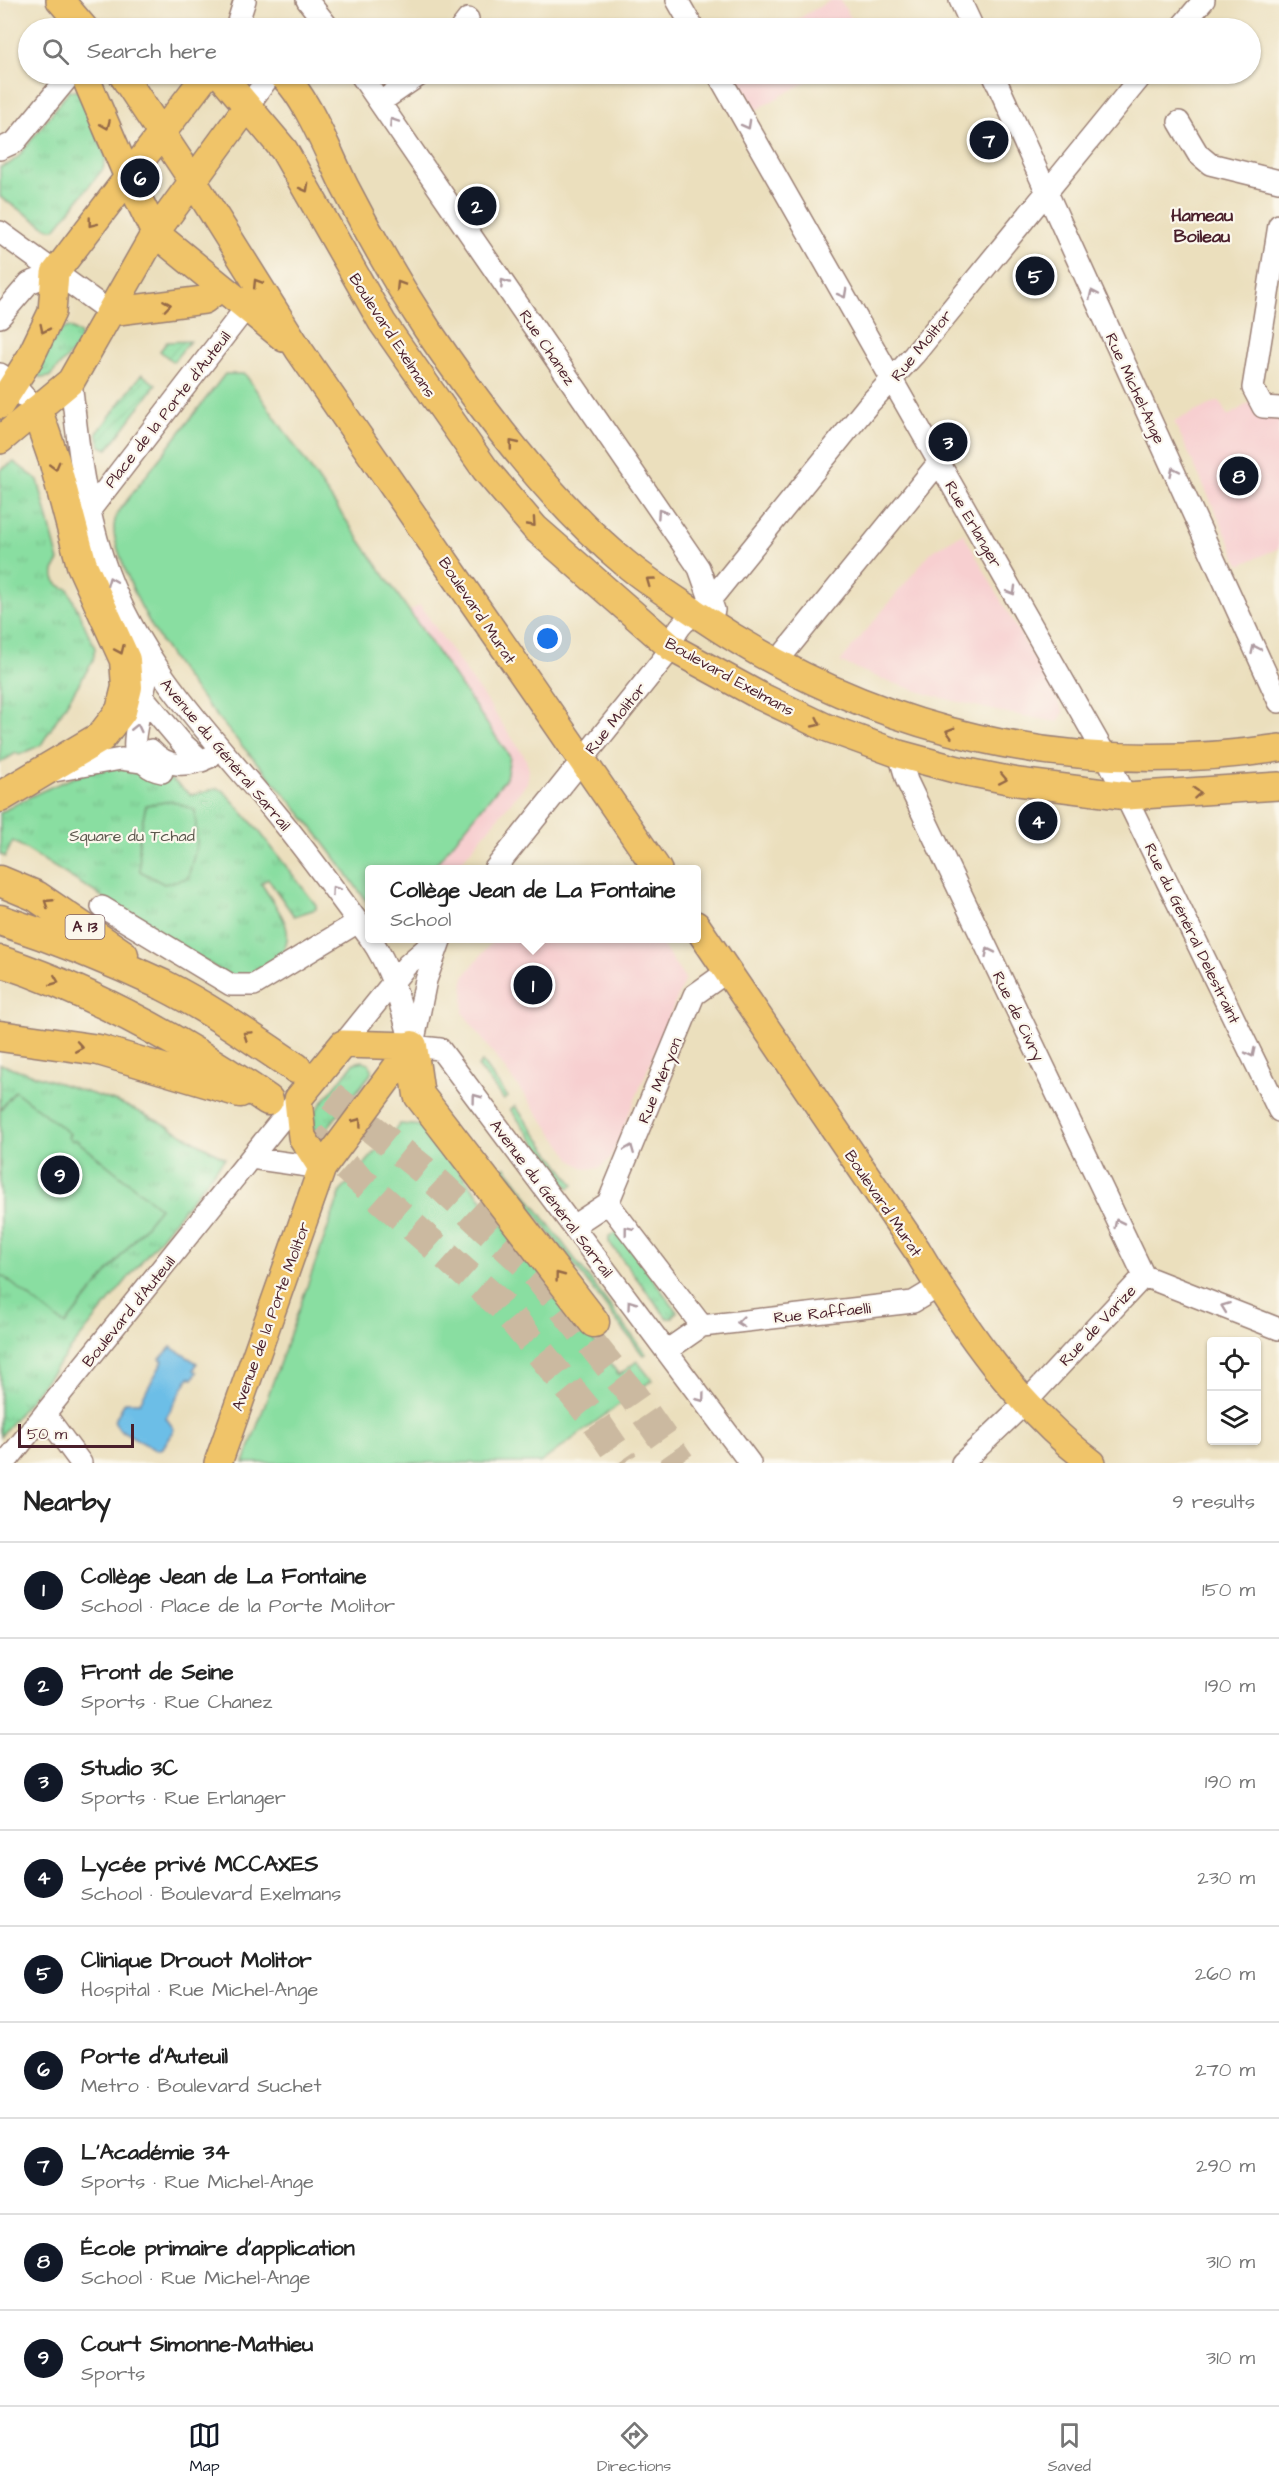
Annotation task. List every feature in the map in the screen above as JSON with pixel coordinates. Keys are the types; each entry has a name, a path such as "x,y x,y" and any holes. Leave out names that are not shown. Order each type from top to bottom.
{"highway":[{"path":"0,797 79,752 108,730 121,711 128,678 124,660 82,565 54,459 37,411"},
{"name":"A 13","path":"0,880 36,896 96,934 164,986"},
{"path":"0,920 51,937 164,986 232,1025 296,1068"},
{"path":"0,961 78,991 122,1012 223,1069 268,1100 99,1050 0,1036"},
{"path":"412,1046 420,1095 594,1322"}],"main road":[{"path":"49,0 58,18"},
{"path":"60,0 75,18"},
{"path":"88,84 155,233"},
{"path":"114,84 119,91 144,107"},
{"name":"Boulevard Murat","path":"129,84 193,181 299,350 654,865"},
{"path":"5,388 52,312 55,273 199,84"},
{"path":"0,440 71,381 155,233 247,107 228,84"},
{"name":"Boulevard Exelmans","path":"289,84 299,96 372,239 428,330 508,439 560,500 624,563 709,614 776,663 837,694 901,718 956,734 1012,746 1106,756 1172,759 1279,748"},
{"name":"Boulevard Exelmans","path":"247,107 276,138 382,322 485,469 535,528 672,648 760,696 825,727 900,754 958,770 1018,782 1127,796 1279,786"},
{"name":"Boulevard Murat","path":"155,233 245,309 299,350"},
{"path":"110,312 204,300 220,288"},
{"name":"Boulevard Murat","path":"701,932 917,1250 938,1287 1004,1376 1042,1420 1092,1463"},
{"path":"343,1044 412,1046"},
{"name":"Boulevard d'Auteuil","path":"298,1099 343,1044"},
{"path":"298,1099 302,1137 322,1168 412,1046"},
{"name":"Avenue de la Porte Molitor","path":"218,1463 322,1168"}],"street":[{"path":"239,18 245,0"},
{"path":"677,0 687,18"},
{"path":"960,0 968,18"},
{"path":"1189,18 1204,0"},
{"path":"0,149 15,142 63,84"},
{"path":"247,107 264,84"},
{"name":"Rue Chanez","path":"367,84 699,568 709,614"},
{"path":"389,96 406,84"},
{"name":"Rue Erlanger","path":"724,84 1106,756"},
{"name":"Rue Michel-Ange","path":"998,84 1279,702"},
{"name":"Rue Molitor","path":"498,865 672,648 682,646 709,614 868,405 892,382 1135,84"},
{"path":"1179,122 1198,154 1210,164 1279,181"},
{"path":"1279,225 1253,388 1263,406 1279,408"},
{"path":"0,232 110,312"},
{"path":"0,317 29,283 55,273"},
{"name":"Place de la Porte d'Auteuil","path":"90,510 245,309"},
{"name":"Avenue du Général Sarrail","path":"71,381 79,453 90,510 108,575 151,659 179,700 274,811 365,932"},
{"path":"5,388 37,411"},
{"path":"776,663 939,462"},
{"path":"151,659 134,740 135,748 146,755 176,765 202,761 222,753"},
{"path":"144,698 182,743 202,761"},
{"name":"Rue de Civry","path":"900,754 907,781 1144,1276"},
{"path":"42,773 146,755"},
{"path":"146,755 154,771 162,772"},
{"name":"Rue du Général Delestraint","path":"1106,756 1279,1111"},
{"path":"102,907 231,986 254,986 365,933"},
{"name":"Avenue du Général Sarrail","path":"373,943 380,953 392,982 412,1046 440,1049 750,1463"},
{"name":"Boulevard d'Auteuil","path":"343,1044 407,965 434,943"},
{"path":"412,1046 426,980 438,943"},
{"name":"Rue Méryon","path":"608,1203 694,995 728,971"},
{"name":"Boulevard d'Auteuil","path":"5,1463 298,1099"},
{"path":"251,1158 322,1168"},
{"path":"573,1226 608,1203 702,1326 666,1351"},
{"name":"Rue de Varize","path":"962,1463 1026,1401 1144,1276 1279,1329"},
{"name":"Rue Raffaelli","path":"702,1326 914,1302 938,1287"},
{"path":"45,1414 81,1463"}],"shaded area":[{"path":"831,0 840,0 851,18 800,18"},
{"path":"741,84 802,84 756,110"},
{"path":"1219,401 1228,416 1252,401 1279,416 1279,548 1240,565 1174,421"},
{"path":"963,533 1064,712 1058,722 1001,712 934,696 887,681 840,662 931,552"},
{"path":"420,605 525,757 529,770 527,783 458,865 435,865 506,778 436,652 408,612"},
{"path":"491,943 661,943 685,979 611,1158 599,1168 586,1169 574,1162 463,1013 464,976"}],"green space":[{"path":"69,91 79,91 106,158 103,169 55,229 49,229 0,197 0,167 9,164 19,156"},
{"path":"69,327 80,334 79,345 49,377 41,378 36,373 36,367 61,330"},
{"path":"190,341 173,362 160,351 167,342"},
{"path":"142,374 156,385 108,449 100,446 97,433"},
{"path":"225,374 245,374 510,757 506,778 435,865 365,865 365,899 307,821 203,700 157,636 138,601 116,544 114,525 118,512"},
{"path":"14,462 38,480 59,561 54,570 54,578 59,585 68,589 95,648 93,661 41,745 19,755 16,753 0,763 0,470"},
{"name":"Square du Tchad","path":"117,763 162,772 191,795 218,788 224,791 259,831 316,905 316,909 294,916 268,879 261,883 287,929 284,950 263,976 227,975 13,841 5,857 0,854 0,813 57,784"},
{"path":"172,801 195,810 197,844 188,878 164,884 140,871 139,839 146,805"},
{"path":"363,1061 369,1063 372,1070 370,1075 324,1132 316,1132 313,1127 316,1110 354,1063"},
{"path":"482,1062 508,1097 504,1100 478,1066"},
{"path":"0,1064 120,1103 164,1124 225,1158 0,1437"},
{"path":"15,1091 70,1134 68,1137 73,1141 75,1139 160,1208 65,1325 0,1274 0,1110"},
{"path":"515,1106 574,1185 569,1188 510,1109"},
{"path":"400,1124 423,1126 563,1300 619,1375 637,1361 652,1380 540,1463 244,1463 341,1191"},
{"path":"505,1166 646,1354 643,1355 501,1169"},
{"path":"619,1232 677,1312 672,1318 667,1318 609,1242 609,1236"}],"water":[{"path":"171,1347 197,1363 194,1370 197,1372 193,1379 189,1377 166,1418 174,1429 163,1448 155,1450 119,1429 114,1421 125,1402 140,1402 163,1361 160,1359"}],"tunnel":[{"path":"296,1068 426,1172 536,1274 631,1393 680,1463"},
{"path":"312,1137 502,1306 594,1419 624,1463"}],"place":[{"name":"L’Académie 34","path":"989,140"},
{"name":"Porte d'Auteuil","path":"140,178"},
{"name":"Front de Seine","path":"477,206"},
{"name":"Clinique Drouot Molitor","path":"1035,276"},
{"name":"Studio 3C","path":"948,442"},
{"name":"École primaire d'application","path":"1239,476"},
{"name":"Lycée privé MCCAXES","path":"1038,821"},
{"name":"Collège Jean de La Fontaine","path":"533,985"},
{"name":"Court Simonne-Mathieu","path":"60,1175"}],"district":[{"name":"Hameau Boileau","path":"1202,225"}]}
